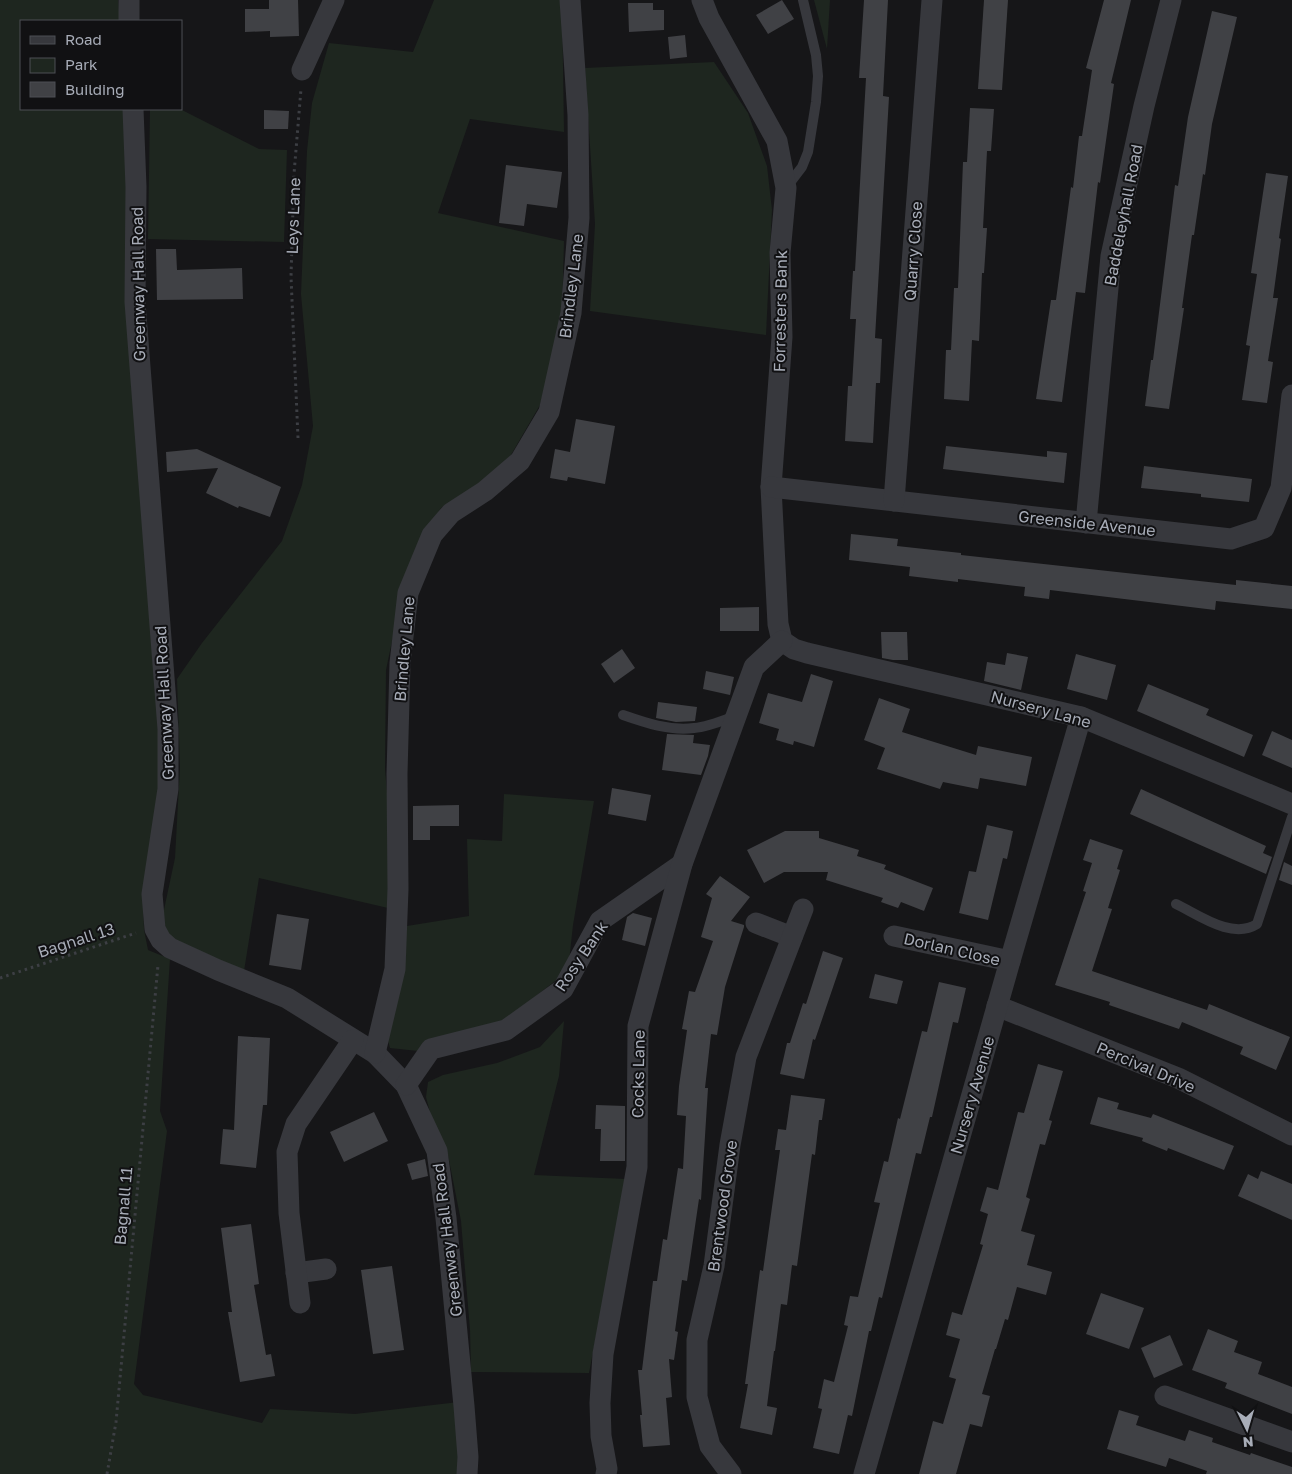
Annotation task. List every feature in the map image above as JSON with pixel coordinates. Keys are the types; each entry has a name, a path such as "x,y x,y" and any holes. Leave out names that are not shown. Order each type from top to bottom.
{"street":[{"path":"129,0 130,20"},
{"path":"302,70 334,0"},
{"name":"Brindley Lane","path":"375,1053 395,969 398,888 397,774 400,663 408,593 432,535 451,513 485,491 520,461 549,412 571,313 579,218 578,115 570,0"},
{"name":"Forresters Bank","path":"702,0 709,18 777,141 786,188 780,254 782,337 771,487 778,624 782,641"},
{"name":"Quarry Close","path":"894,501 932,0"},
{"name":"Baddeleyhall Road","path":"1086,523 1111,256 1144,106 1170,0"},
{"name":"Greenway Hall Road","path":"133,110 136,187 135,302 168,729 168,789 152,894 155,929 161,940 170,948 287,998 375,1053 406,1085 437,1151 446,1218 464,1406 468,1457 467,1474"},
{"name":"Greenside Avenue","path":"771,487 1231,539 1264,528 1281,488 1292,395"},
{"name":"Cocks Lane","path":"606,1474 607,1469 601,1436 600,1403 603,1354 637,1167 638,1026 682,864 754,667 782,641"},
{"name":"Nursery Lane","path":"782,641 794,649 807,654 1081,717 1292,804"},
{"name":"Nursery Avenue","path":"864,1474 1081,717"},
{"name":"Rosy Bank","path":"406,1085 431,1049 506,1030 563,989 600,921 682,864"},
{"name":"Brentwood Grove","path":"731,1474 710,1446 697,1397 697,1340 714,1266 730,1145 746,1057 802,909"},
{"path":"756,923 792,937"},
{"name":"Dorlan Close","path":"894,936 1010,962"},
{"name":"Percival Drive","path":"997,1006 1178,1078 1292,1135"},
{"path":"300,1303 289,1213 288,1152 296,1124 353,1040"},
{"path":"296,1273 326,1269"},
{"path":"1165,1396 1292,1442"}],"lane":[{"path":"786,188 802,167 808,152 816,102 818,76 816,55 803,0"},
{"path":"623,715 650,724 672,728 694,728 736,716"},
{"path":"1176,904 1228,929 1251,928 1257,924 1292,817"}],"path":[{"name":"Leys Lane","path":"298,438 291,277 294,174 302,70"},
{"name":"Bagnall 13","path":"0,978 136,933 161,940"},
{"name":"Bagnall 11","path":"107,1474 116,1422 161,940"}],"green space":[{"path":"0,0 118,0 120,20 20,20 20,110 125,110 162,770 143,904 144,930 148,950 170,959 160,1111 167,1131 134,1384 143,1395 262,1423 270,1409 355,1414 459,1402 458,1474 0,1474"},
{"path":"434,0 562,0 564,132 470,119 438,213 564,241 562,315 540,405 504,467 441,508 422,541 402,593 386,670 385,769 391,840 388,908 259,878 244,971 165,935 162,919 175,858 180,767 177,679 202,643 282,541 302,485 313,426 301,294 307,151 312,103 329,43 413,52"},
{"path":"814,0 830,0 827,49"},
{"path":"714,62 748,113 767,166 772,210 766,335 590,311 595,224 585,68"},
{"path":"150,110 182,110 259,149 287,150 284,242 148,239"},
{"path":"504,794 594,801 573,925 568,971 496,1027 418,1051 390,1048 387,1037 407,926 469,916 467,839 502,841"},
{"path":"564,1021 559,1076 534,1175 626,1179 589,1373 471,1372 470,1330 461,1221 448,1155 433,1124 426,1097 428,1082 443,1075 497,1063 540,1047"}],"building":[{"path":"269,0 298,0 299,36 270,37 270,31 245,32 245,9 269,9"},
{"path":"782,0 794,19 768,34 756,15"},
{"path":"864,0 888,0 883,96 889,97 875,338 882,339 880,383 876,383 873,443 845,441 848,386 852,386 856,319 850,319 853,271 855,271 866,78 859,78"},
{"path":"984,0 1008,0 1002,90 978,89"},
{"path":"1104,0 1131,0 1111,83 1114,84 1100,183 1098,182 1085,293 1076,292 1062,402 1036,399 1051,300 1056,300 1071,187 1073,188 1079,136 1082,136 1092,70 1086,68"},
{"path":"628,3 653,3 653,10 664,10 664,30 629,32"},
{"path":"1212,11 1237,17 1212,124 1205,175 1203,174 1194,235 1192,235 1182,308 1184,308 1169,409 1145,406 1151,360 1153,360 1175,185 1178,186 1188,117"},
{"path":"685,35 687,57 670,59 668,37"},
{"path":"970,108 994,109 991,151 987,151 983,228 987,228 984,273 982,273 979,341 972,340 969,401 944,399 946,350 951,350 954,288 958,288 963,162 967,162"},
{"path":"264,110 289,111 288,129 264,129"},
{"path":"506,165 562,172 557,208 527,204 524,226 499,223"},
{"path":"1266,173 1288,176 1273,298 1278,298 1268,361 1273,362 1267,403 1242,400 1250,346 1246,345 1257,274 1251,273"},
{"path":"156,249 176,249 177,270 242,268 243,299 157,300"},
{"path":"576,419 615,426 605,484 568,477 567,481 550,478 555,449 570,452"},
{"path":"946,446 1047,457 1047,451 1067,453 1064,483 943,469"},
{"path":"197,449 281,487 270,517 239,506 238,508 206,493 218,468 167,472 166,452"},
{"path":"1144,466 1252,479 1249,502 1201,497 1201,494 1141,488"},
{"path":"851,534 898,539 897,546 961,553 961,555 1236,585 1236,580 1292,586 1292,609 1216,601 1215,610 1050,590 1049,599 1024,596 1025,587 958,579 958,582 909,576 910,567 849,560"},
{"path":"759,607 759,631 720,631 720,608"},
{"path":"881,632 907,632 908,660 882,658"},
{"path":"622,649 635,668 614,683 601,664"},
{"path":"1007,653 1028,657 1021,690 984,681 987,662 1005,665"},
{"path":"1076,654 1116,665 1107,700 1067,689"},
{"path":"706,671 734,677 730,695 703,689"},
{"path":"811,674 833,681 814,747 794,741 793,745 776,740 779,729 759,723 768,693 802,702"},
{"path":"1148,684 1209,709 1206,715 1253,735 1244,757 1137,711"},
{"path":"879,698 910,709 902,732 976,755 978,746 1032,757 1026,786 980,778 978,789 943,782 940,789 877,769 885,748 864,740"},
{"path":"658,702 697,707 695,721 676,722 656,718"},
{"path":"1272,731 1292,740 1292,768 1262,755"},
{"path":"667,734 694,735 693,743 710,745 701,775 662,770"},
{"path":"612,788 651,795 646,821 608,814"},
{"path":"1141,789 1266,846 1263,853 1272,857 1266,874 1130,814"},
{"path":"459,805 459,826 430,826 430,840 413,840 413,806"},
{"path":"987,825 1013,831 1007,859 1003,858 988,920 959,913 969,871 976,872"},
{"path":"785,831 819,831 819,838 859,850 857,856 886,865 884,869 933,888 924,911 901,902 898,908 881,902 883,898 826,880 828,872 784,872 764,883 747,850"},
{"path":"1090,839 1123,850 1117,869 1120,870 1108,908 1112,909 1092,971 1207,1010 1209,1004 1290,1037 1276,1070 1240,1054 1243,1047 1182,1022 1179,1029 1109,1005 1110,1002 1055,985 1086,892 1083,891 1092,863 1083,860"},
{"path":"1284,862 1292,866 1292,885 1279,880"},
{"path":"720,876 750,897 731,921 744,925 744,927 725,987 717,1035 711,1034 705,1088 708,1088 701,1200 699,1199 687,1281 682,1280 675,1331 678,1332 674,1360 669,1359 672,1397 666,1398 670,1445 643,1447 638,1370 642,1370 653,1281 657,1281 663,1239 667,1240 678,1168 683,1169 686,1116 677,1115 687,1030 682,1029 689,991 695,992 713,941 701,937 712,898 706,894"},
{"path":"633,913 652,918 645,946 622,940 627,917"},
{"path":"277,914 309,919 301,970 269,965"},
{"path":"823,951 843,958 815,1040 813,1039 804,1079 780,1074 787,1043 790,1043 803,1003 806,1004"},
{"path":"875,974 903,981 897,1004 869,998"},
{"path":"939,982 966,988 958,1023 953,1022 932,1117 930,1117 921,1154 916,1153 882,1298 879,1297 871,1331 869,1331 852,1416 848,1415 839,1454 813,1448 822,1409 818,1408 824,1379 834,1382 848,1326 844,1325 850,1296 858,1297 880,1203 874,1202 884,1161 888,1162 922,1031 927,1032"},
{"path":"238,1036 270,1038 267,1105 263,1105 256,1168 220,1164 223,1129 234,1130"},
{"path":"1038,1064 1063,1071 1049,1120 1052,1121 1045,1145 1040,1144 1026,1197 1030,1199 1021,1231 1035,1235 1027,1265 1052,1272 1046,1295 1017,1287 1008,1320 1005,1319 982,1394 990,1396 982,1427 970,1424 956,1474 919,1474 933,1421 943,1424 956,1379 949,1377 960,1339 946,1335 952,1312 962,1315 983,1245 980,1244 988,1214 980,1211 987,1187 998,1190 1018,1112 1024,1113"},
{"path":"791,1095 825,1099 822,1120 819,1120 815,1155 812,1154 797,1266 792,1265 787,1305 781,1304 767,1406 777,1408 772,1435 740,1428 748,1384 745,1384 760,1270 763,1271 780,1150 775,1150 778,1129 786,1130"},
{"path":"1098,1097 1119,1103 1117,1109 1151,1118 1153,1114 1234,1146 1224,1170 1168,1148 1167,1151 1142,1141 1143,1138 1090,1124"},
{"path":"596,1105 625,1106 625,1161 600,1161 601,1129 595,1129"},
{"path":"374,1112 388,1141 344,1162 330,1132"},
{"path":"425,1159 428,1176 412,1180 407,1164"},
{"path":"1261,1171 1292,1184 1292,1220 1238,1196 1248,1174 1258,1179"},
{"path":"251,1224 259,1284 254,1285 266,1355 271,1354 275,1376 240,1382 228,1312 232,1312 221,1228"},
{"path":"392,1266 404,1350 373,1354 361,1270"},
{"path":"1101,1293 1144,1308 1129,1349 1086,1334"},
{"path":"1208,1329 1238,1341 1234,1352 1262,1362 1258,1374 1292,1387 1292,1414 1225,1388 1227,1383 1192,1370"},
{"path":"1170,1335 1183,1365 1154,1378 1141,1348"},
{"path":"1119,1410 1139,1416 1136,1425 1185,1441 1189,1430 1213,1438 1212,1442 1292,1467 1292,1474 1206,1474 1207,1471 1169,1458 1166,1467 1107,1449"}]}
